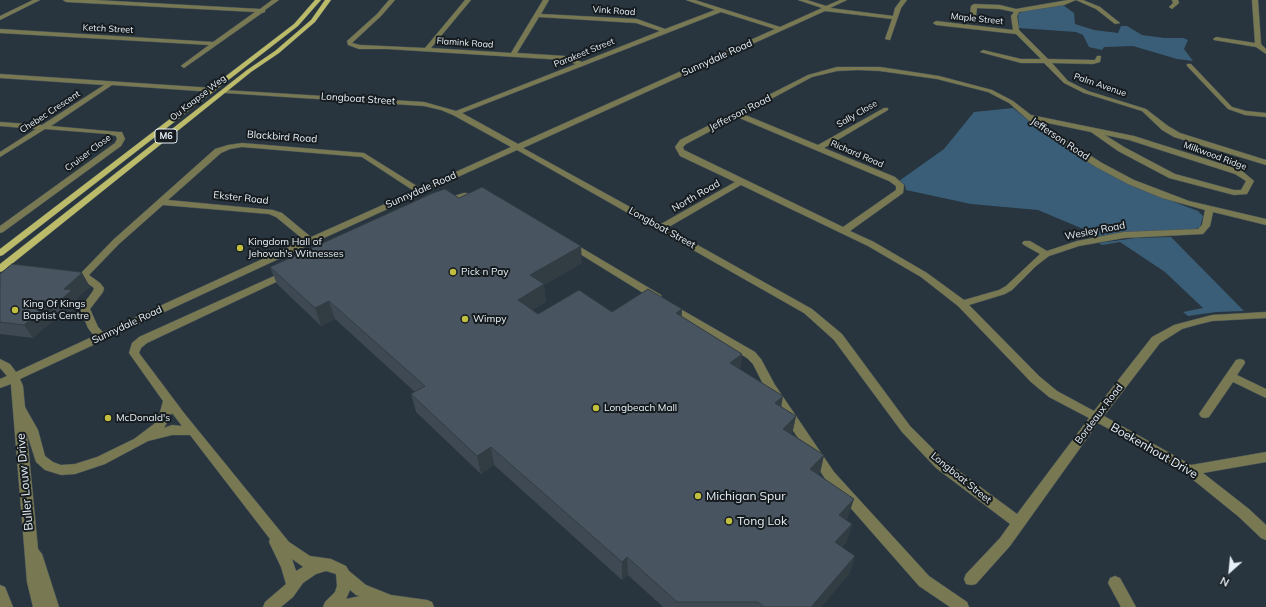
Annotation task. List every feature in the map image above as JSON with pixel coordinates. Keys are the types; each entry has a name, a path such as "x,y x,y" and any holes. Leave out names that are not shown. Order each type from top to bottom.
{"main road":[{"path":"306,15 307,6 311,0"},
{"name":"Ou Kaapse Weg","path":"0,253 296,25 318,0"},
{"name":"Ou Kaapse Weg","path":"0,268 298,34 313,21 328,0"},
{"path":"323,9 333,0"}],"street":[{"path":"0,18 37,0"},
{"path":"66,0 262,11"},
{"path":"184,66 276,0"},
{"name":"Flamink Road","path":"392,0 379,15 349,42 350,44 355,47 427,49 565,58 582,64"},
{"path":"427,49 468,0"},
{"path":"512,55 546,0"},
{"path":"691,0 781,29"},
{"path":"801,0 826,8 895,18"},
{"name":"Sunnydale Road","path":"0,384 310,240 844,0"},
{"path":"888,39 900,4 904,0"},
{"path":"1033,0 1045,6"},
{"path":"973,16 974,3 1017,11 1064,3 1073,0"},
{"path":"1078,0 1095,6 1117,23"},
{"path":"1172,7 1176,3 1175,0"},
{"path":"1255,0 1258,45"},
{"name":"Parakeet Street","path":"456,114 720,10"},
{"path":"1017,11 1014,18 1014,28 1017,32"},
{"name":"Vink Road","path":"536,15 637,21 664,31"},
{"name":"Maple Street","path":"936,23 1017,32"},
{"name":"Ketch Street","path":"0,31 215,44"},
{"name":"Palm Avenue","path":"1017,32 1069,85 1144,110 1165,128 1177,135 1266,163"},
{"path":"1216,39 1258,45 1266,52"},
{"path":"982,52 1018,61 1093,62 1098,61 1099,57"},
{"path":"1189,65 1230,108 1245,113 1266,115"},
{"name":"Jefferson Road","path":"1096,417 1053,394 1035,380 962,304 900,259 683,154 679,149 683,142 819,73 837,69 865,68 933,76 982,88 1006,98 1046,131 1122,178 1165,196 1209,209 1266,222"},
{"path":"0,76 213,90"},
{"name":"Chebec Crescent","path":"0,156 110,84"},
{"name":"Longboat Street","path":"225,91 424,104 442,108 456,114 518,147 791,301 824,323 838,337 906,429 935,459 962,482 1019,523"},
{"name":"Sally Close","path":"818,148 886,109"},
{"name":"Richard Road","path":"737,114 892,179 900,187 900,191 844,231"},
{"name":"Milkwood Ridge","path":"1028,117 1093,130 1138,140 1238,172 1250,181 1244,192 1239,193 1196,184 1172,176 1146,163 1093,130"},
{"path":"0,124 43,127"},
{"name":"Cruiser Close","path":"0,230 118,144 122,139 121,136 115,133 43,127"},
{"name":"Blackbird Road","path":"101,337 93,328 85,309 98,292 99,288 84,278 85,274 116,242 160,202 211,156 224,148 242,145 364,155 419,191"},
{"name":"North Road","path":"661,228 741,182"},
{"path":"438,204 468,196 488,200"},
{"name":"Ekster Road","path":"160,202 270,212 279,215 310,240"},
{"name":"Wesley Road","path":"962,304 1002,292 1009,288 1033,264 1046,254 1076,244 1140,234 1200,232 1206,226 1209,209"},
{"path":"562,239 751,355 757,362 770,387 830,476 924,581 962,607"},
{"path":"1026,243 1046,254"},
{"path":"298,269 138,344 134,353 169,401 271,531 289,550 303,560 311,563 338,568 344,576 361,590 390,602"},
{"name":"Bordeaux Road","path":"972,579 1005,542 1096,417 1156,340 1172,329 1184,324 1212,318 1266,316"},
{"path":"0,363 6,367 14,377"},
{"path":"1205,414 1240,363"},
{"name":"Buller Louw Drive","path":"14,377 17,386 19,405 34,582 40,607"},
{"path":"1231,377 1266,394"},
{"path":"138,442 158,427 165,417 169,401"},
{"path":"19,405 32,430 40,458 48,466 61,470 75,469 101,460 138,442 172,430 193,431"},
{"name":"Boekenhout Drive","path":"1096,417 1143,442 1190,470 1244,513 1266,534"},
{"path":"1190,470 1266,457"},
{"path":"271,531 288,566 290,588 284,607"},
{"path":"29,535 52,607"},
{"path":"270,607 306,572 326,565"},
{"path":"330,607 342,591 344,576"},
{"path":"1115,583 1129,607"},
{"path":"0,592 6,607"},
{"path":"336,607 362,603 390,602 427,607"}],"shaded area":[{"path":"1063,5 1074,13 1075,24 1094,30 1118,33 1121,26 1127,26 1142,35 1164,38 1183,38 1188,40 1184,49 1193,61 1177,59 1133,46 1104,47 1102,50 1089,47 1083,35 1076,32 1019,28 1018,14 1025,10"},
{"path":"1013,108 1043,132 1161,197 1198,211 1203,216 1200,227 1195,229 1124,233 1100,236 1038,210 971,204 906,190 905,185 899,181 944,149 974,112"},
{"path":"1171,237 1244,311 1216,312 1188,316 1183,312 1203,308 1165,272 1120,242 1102,245 1099,243 1136,238"}],"building":[{"name":"Longbeach Mall","path":"482,187 581,246 530,275 544,284 518,300 538,314 579,290 612,312 648,289 682,309 676,313 742,354 730,363 783,396 775,403 796,416 783,429 824,455 810,469 854,499 839,515 852,524 835,542 855,556 811,607 764,607 758,602 677,602 627,557 622,562 491,447 477,456 411,394 425,386 329,301 315,308 270,267 433,193 445,189 459,198"},
{"path":"12,264 82,273 64,289 72,290 56,304 49,303 24,325 0,322 0,274"}],"place":[{"name":"Kingdom Hall of Jehovah's Witnesses","path":"240,248"},
{"name":"Pick n Pay","path":"453,272"},
{"name":"King Of Kings Baptist Centre","path":"15,310"},
{"name":"Wimpy","path":"465,319"},
{"name":"Longbeach Mall","path":"596,408"},
{"name":"McDonald's","path":"108,418"},
{"name":"Michigan Spur","path":"698,496"},
{"name":"Tong Lok","path":"729,521"}]}
